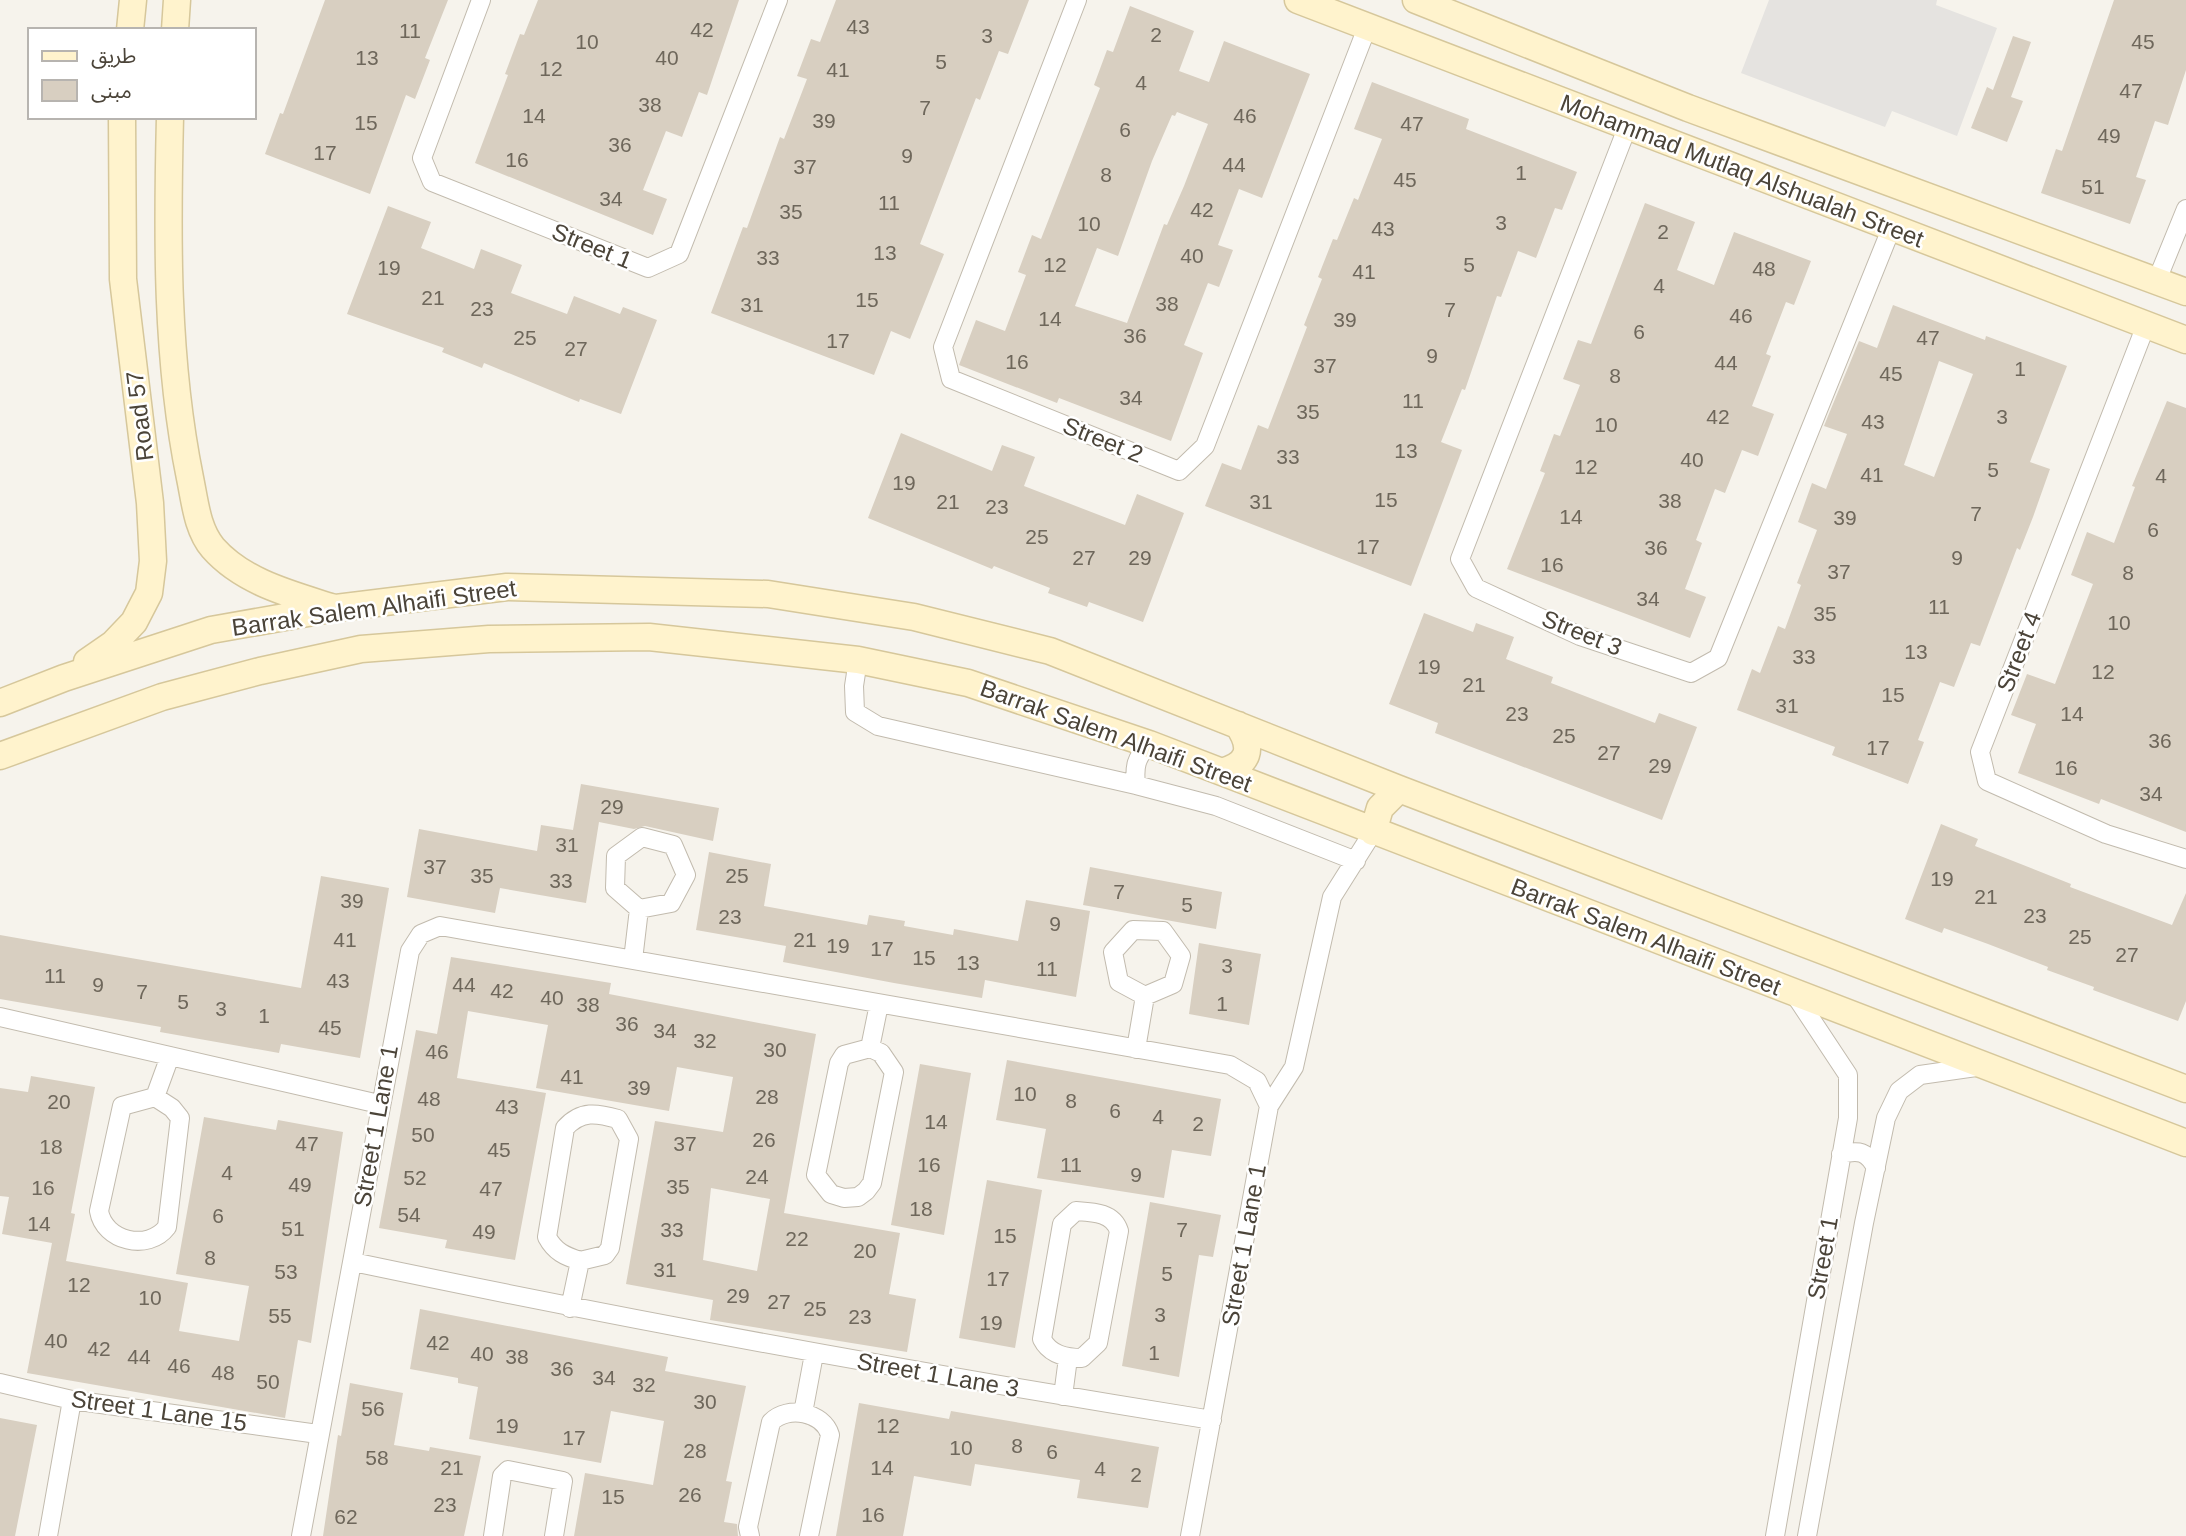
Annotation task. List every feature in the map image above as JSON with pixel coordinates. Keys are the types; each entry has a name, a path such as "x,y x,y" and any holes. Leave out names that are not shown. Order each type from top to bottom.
{"main road":[{"path":"130,28 133,0"},
{"path":"175,28 177,0"},
{"name":"Mohammad Mutlaq Alshualah Street","path":"1298,0 2186,340"},
{"name":"Mohammad Mutlaq Alshualah Street","path":"1416,0 1688,108 2186,292"},
{"name":"Road 57","path":"64,678 113,644 134,622 149,593 153,561 150,503 123,279 122,119"},
{"name":"Road 57","path":"170,119 171,342 181,433 197,518 212,547 235,567 278,590 336,608"},
{"name":"Barrak Salem Alhaifi Street","path":"0,703 64,678 211,630 336,608 507,587 768,594 914,617 1050,651 1399,789 2186,1088"},
{"name":"Barrak Salem Alhaifi Street","path":"0,756 162,697 361,649 489,639 649,637 858,660 968,683 1149,744 1795,995 2186,1143"},
{"path":"1222,772 1237,767 1247,755 1247,738 1238,725"},
{"path":"1373,832 1381,808 1399,789"}],"street":[{"name":"Street 1","path":"481,0 422,158 432,182 648,268 679,254 778,0"},
{"name":"Street 2","path":"1077,0 943,347 951,379 1179,471 1205,446 1368,25"},
{"name":"Street 3","path":"1628,128 1460,559 1476,588 1580,636 1691,673 1718,658 1891,229"},
{"path":"2157,280 2186,209"},
{"name":"Street 4","path":"2146,325 1980,752 1987,781 2106,834 2186,859"},
{"path":"858,660 853,685 855,712 878,726 1216,806 1356,861"},
{"path":"1136,785 1134,770 1137,757 1149,744"},
{"path":"1269,1106 1294,1067 1332,897 1373,832"},
{"path":"642,837 673,845 686,874 671,903 639,909 615,888 616,856 642,837"},
{"path":"634,960 639,909"},
{"name":"Street 1 Lane 1","path":"301,1536 318,1434 353,1262 379,1104 410,951 414,942 430,928 440,926 1230,1065 1256,1081 1269,1106 1190,1536"},
{"name":"Street 1","path":"1775,1536 1848,1118 1848,1075 1795,995"},
{"path":"1136,1049 1145,996"},
{"path":"870,1048 879,1004"},
{"path":"0,1017 379,1104"},
{"path":"870,1048 881,1053 894,1072 872,1183 858,1197 844,1198 831,1195 816,1175 839,1063 844,1055 870,1048"},
{"path":"155,1097 170,1056"},
{"name":"Street 1","path":"1807,1536 1886,1118 1899,1091 1920,1075 1948,1069 1986,1067"},
{"path":"155,1097 172,1108 180,1118 167,1227 160,1236 148,1242 112,1235 101,1224 99,1211 122,1106 155,1097"},
{"path":"584,1114 601,1114 618,1119 629,1139 610,1248 604,1255 580,1261 563,1255 553,1247 547,1237 565,1128 573,1119 584,1114"},
{"path":"1841,1154 1858,1150 1869,1155 1876,1168"},
{"path":"1076,1211 1094,1213 1109,1217 1116,1223 1119,1231 1098,1343 1082,1358 1068,1358 1046,1347 1042,1339 1062,1224 1076,1211"},
{"path":"570,1308 580,1261"},
{"name":"Street 1 Lane 3","path":"353,1262 570,1308 814,1354 1212,1420"},
{"path":"803,1413 814,1354"},
{"path":"1063,1396 1068,1358"},
{"name":"Street 1 Lane 15","path":"0,1383 72,1400 318,1434"},
{"path":"48,1536 72,1400"},
{"path":"750,1536 748,1527 771,1422 787,1413 803,1413 819,1419 830,1435 809,1536"},
{"path":"493,1536 502,1476 508,1470 563,1481 554,1536"}],"shaded area":[{"path":"1769,0 1937,0 1936,5 1997,28 1957,136 1892,111 1885,127 1741,73"}],"building":[{"path":"325,0 448,0 425,58 430,60 415,99 406,95 370,194 265,154 280,113 283,114"},
{"path":"538,0 739,0 707,95 699,92 682,137 666,131 643,190 667,199 653,235 475,163 508,75 505,74 520,34 524,35"},
{"path":"836,0 1029,0 1008,54 999,51 980,100 976,98 920,244 944,254 910,339 891,331 874,375 711,313 743,227 747,228 780,137 784,139 807,79 797,76 811,39 820,42"},
{"path":"2114,0 2186,0 2186,70 2168,125 2155,121 2136,177 2146,180 2130,224 2041,193 2056,149 2062,151"},
{"path":"1130,6 1194,31 1179,71 1209,82 1224,41 1310,74 1262,198 1239,189 1218,245 1233,250 1219,287 1208,283 1184,345 1203,353 1171,441 1059,398 1057,403 959,365 976,320 1005,331 1026,275 1018,272 1032,235 1041,239 1100,88 1094,85 1107,50 1113,52","holes":["1177,112 1208,124 1167,225 1164,224 1127,323 1075,306 1097,248 1118,256 1152,161 1172,115 1175,116"]},
{"path":"2013,36 2031,42 2011,97 2023,101 2007,142 1971,128 1987,87 1993,90"},
{"path":"1372,82 1469,119 1466,129 1577,172 1562,210 1555,208 1536,258 1518,251 1501,297 1497,296 1465,390 1462,389 1441,442 1462,450 1411,586 1205,506 1222,463 1241,470 1258,425 1268,429 1307,327 1304,325 1322,279 1318,277 1333,239 1337,240 1354,198 1358,200 1382,139 1354,129"},
{"path":"1645,203 1695,222 1677,270 1714,285 1734,232 1811,261 1794,305 1786,302 1766,354 1771,356 1752,406 1774,414 1758,456 1742,450 1725,493 1715,489 1696,540 1702,543 1685,589 1706,597 1690,638 1507,569 1545,473 1540,471 1554,434 1560,436 1580,385 1563,379 1578,340 1591,344"},
{"path":"388,206 431,222 421,248 474,269 481,249 522,265 511,293 567,314 574,296 620,314 623,307 657,320 621,414 580,399 579,402 484,363 482,368 442,352 444,348 347,314"},
{"path":"1893,305 1985,340 1986,336 2067,366 2030,462 2050,469 2033,517 2020,550 2017,548 1980,646 1971,643 1954,687 1940,682 1918,740 1924,742 1908,784 1832,755 1835,747 1737,710 1752,669 1760,673 1778,626 1785,629 1801,585 1797,583 1817,530 1798,522 1812,483 1826,489 1847,434 1824,426 1859,341 1877,348","holes":["1939,361 1973,374 1934,477 1904,465"]},
{"path":"2167,401 2186,408 2186,832 2101,799 2099,804 2018,773 2036,724 2011,715 2027,674 2055,684 2093,584 2071,575 2087,532 2114,543 2135,487 2132,486"},
{"path":"901,433 992,471 1002,445 1035,457 1024,486 1125,525 1137,494 1184,513 1143,622 1089,602 1087,607 1048,593 1050,588 994,566 992,569 868,518"},
{"path":"1424,613 1473,632 1476,623 1514,637 1506,659 1553,677 1551,683 1655,723 1659,713 1697,727 1662,820 1435,733 1438,723 1389,704"},
{"path":"581,784 719,808 713,841 645,826 634,829 599,822 586,903 500,888 495,913 407,897 419,829 537,851 541,825 573,830"},
{"path":"1941,824 1978,839 1975,846 2071,884 2070,887 2172,925 2186,893 2186,1001 2178,1021 2093,990 2094,987 1988,944 1944,928 1942,933 1905,919"},
{"path":"709,852 771,864 764,906 867,925 869,915 905,921 904,926 953,935 954,929 1018,941 1026,900 1090,911 1076,997 985,980 982,998 894,983 783,962 786,946 696,930"},
{"path":"1090,867 1222,892 1216,929 1083,905"},
{"path":"321,876 389,888 360,1058 281,1044 279,1053 160,1032 161,1027 0,999 0,935 301,988"},
{"path":"1199,943 1261,954 1249,1025 1189,1014"},
{"path":"451,957 611,983 609,994 816,1034 784,1213 900,1233 889,1294 916,1299 907,1352 710,1320 713,1300 626,1284 655,1121 723,1132 733,1077 677,1067 669,1111 536,1088 548,1025 468,1011 457,1078 546,1093 515,1260 445,1248 447,1240 379,1228 416,1030 437,1034","holes":["711,1188 770,1199 757,1271 703,1260"]},
{"path":"1007,1060 1221,1099 1211,1156 1172,1150 1164,1198 1037,1178 1046,1129 996,1120"},
{"path":"920,1064 971,1073 944,1235 891,1225"},
{"path":"31,1076 95,1087 71,1213 75,1214 66,1261 188,1283 179,1331 239,1341 249,1286 176,1274 204,1117 276,1130 278,1120 343,1132 311,1343 298,1340 285,1418 27,1373 52,1243 2,1234 9,1197 0,1196 0,1088 28,1092"},
{"path":"987,1180 1042,1190 1015,1348 959,1338"},
{"path":"1150,1202 1221,1215 1213,1257 1199,1255 1179,1377 1122,1366"},
{"path":"420,1309 668,1357 665,1371 746,1386 726,1481 732,1482 724,1522 737,1524 738,1536 574,1536 585,1473 653,1485 664,1421 611,1411 601,1463 469,1439 478,1387 458,1383 458,1378 410,1369"},
{"path":"350,1383 403,1393 394,1445 429,1451 430,1447 481,1456 464,1536 323,1536 338,1435 341,1436"},
{"path":"859,1403 949,1419 951,1411 1159,1447 1148,1508 1077,1498 1080,1480 975,1464 971,1486 914,1476 903,1536 836,1536"},
{"path":"0,1418 37,1425 15,1536 0,1536"}]}
